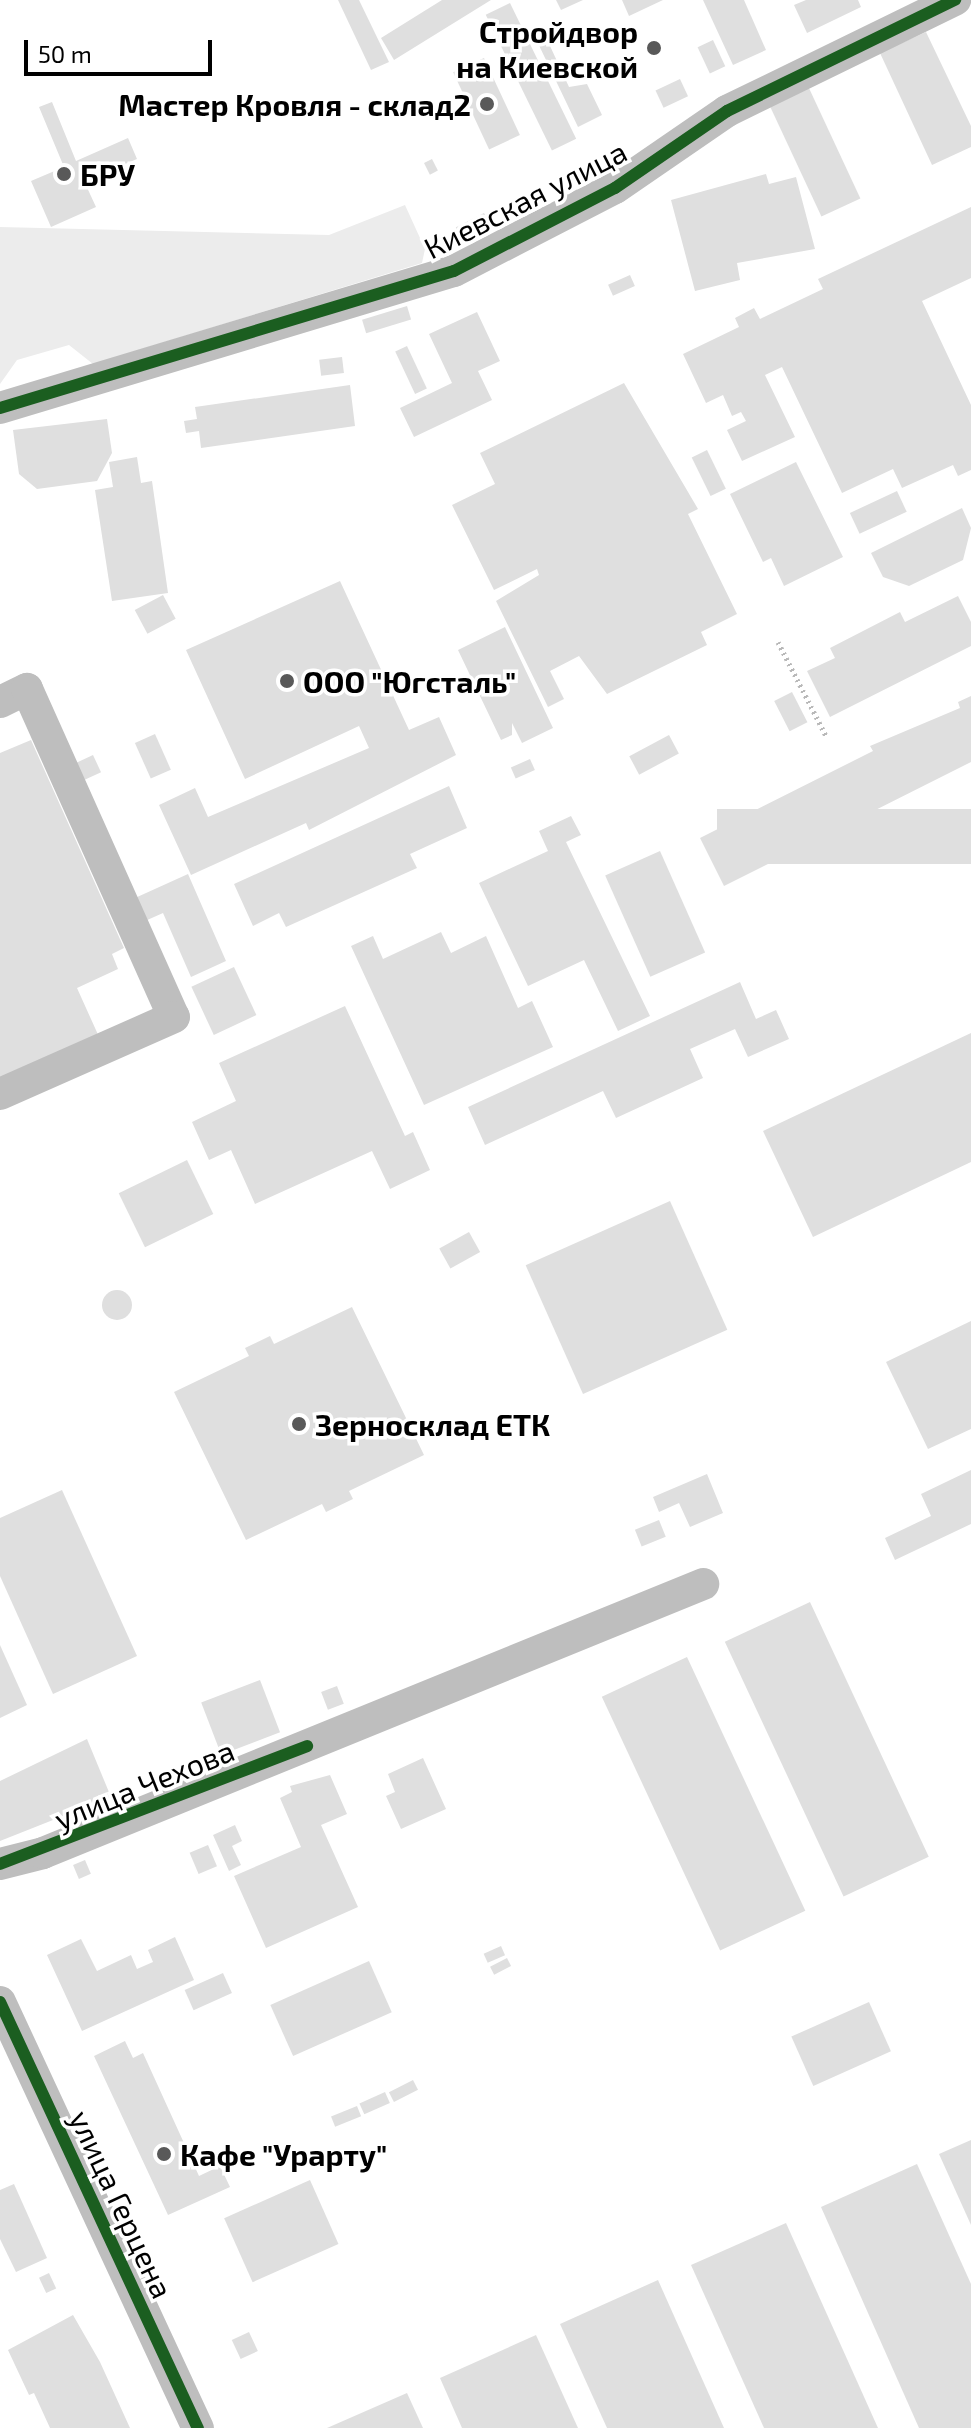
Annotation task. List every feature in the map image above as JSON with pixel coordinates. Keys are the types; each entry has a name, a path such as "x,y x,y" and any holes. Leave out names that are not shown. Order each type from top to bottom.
{"street":[{"name":"Киевская улица","path":"0,408 454,271 615,188 727,111 955,0"},
{"path":"0,702 27,689 174,1017 0,1094"},
{"name":"улица Чехова","path":"0,1864 307,1746 703,1584"},
{"name":"улица Герцена","path":"0,2002 198,2428"}],"path":[{"path":"778,642 826,736"}],"shaded area":[{"path":"405,205 425,249 422,263 93,364 69,345 17,360 0,384 0,227 329,235"}],"building":[{"path":"338,0 359,0 389,62 371,70"},
{"path":"442,0 491,0 394,60 381,38"},
{"path":"556,0 583,0 561,10"},
{"path":"622,0 663,0 629,16"},
{"path":"703,0 744,0 766,50 733,65"},
{"path":"806,0 858,0 861,7 807,33 794,5"},
{"path":"510,3 576,139 552,151 486,15"},
{"path":"926,32 971,126 971,147 932,165 880,53"},
{"path":"544,33 569,87 587,84 602,115 578,127 535,37"},
{"path":"713,40 725,66 710,73 698,47"},
{"name":"Мастер Кровля - склад2","path":"484,58 520,135 489,149 453,72"},
{"path":"680,79 688,96 664,108 656,90"},
{"path":"808,86 860,198 821,217 769,104"},
{"path":"52,102 76,161 128,138 137,159 84,181 96,207 51,227 31,181 64,167 39,107"},
{"path":"432,159 438,171 430,175 424,163"},
{"path":"766,174 769,184 796,177 815,249 737,263 740,280 695,291 671,200"},
{"path":"971,207 971,278 922,301 971,405 971,470 958,476 953,465 902,488 893,469 842,493 782,367 765,375 795,437 742,461 727,430 746,421 741,412 732,416 723,395 706,403 683,354 739,327 735,318 754,308 760,319 823,289 818,279"},
{"path":"484,213 492,229 464,244 455,228"},
{"path":"630,275 635,286 613,296 608,285"},
{"path":"407,306 411,319 366,333 362,320"},
{"path":"477,312 500,361 478,371 492,400 414,437 400,408 452,383 429,334"},
{"path":"407,346 427,389 415,394 395,351"},
{"path":"342,357 344,373 321,376 319,360"},
{"path":"624,383 698,509 688,514 737,614 701,632 707,645 607,694 579,656 550,671 564,699 548,707 496,601 539,575 537,569 494,590 452,505 495,484 480,453"},
{"path":"350,385 355,426 201,448 199,431 186,433 184,421 197,419 195,407"},
{"path":"107,419 112,453 97,481 37,489 19,474 13,430"},
{"path":"707,450 726,489 711,496 692,457"},
{"path":"137,457 141,483 152,481 168,593 112,601 95,490 113,487 109,462"},
{"path":"796,462 843,557 784,586 771,558 763,562 730,494"},
{"path":"897,491 907,512 860,534 850,513"},
{"path":"962,508 971,528 963,560 909,586 883,577 871,553"},
{"path":"340,581 409,730 439,717 456,755 309,830 306,823 191,875 159,805 195,788 208,817 369,748 359,726 245,779 186,650"},
{"path":"163,595 176,619 147,634 135,610"},
{"path":"958,596 971,622 971,646 830,717 807,671 835,658 830,648 900,612 905,622"},
{"path":"505,627 553,728 522,743 512,723 512,735 501,740 458,650"},
{"path":"792,692 807,722 790,731 774,701"},
{"path":"971,696 971,762 724,886 700,838 873,751 870,746 960,708 958,702"},
{"path":"155,734 171,770 151,779 135,743"},
{"path":"669,735 679,754 639,775 629,756"},
{"path":"31,740 124,948 112,954 118,969 77,988 100,1039 0,1084 0,753"},
{"path":"93,755 101,772 79,782 71,765"},
{"path":"530,759 535,770 516,779 511,768"},
{"path":"449,786 467,828 410,854 417,868 286,927 279,913 253,926 234,884"},
{"path":"717,809 971,809 971,864 717,864"},
{"path":"571,816 581,835 566,842 650,1016 618,1031 584,960 528,986 479,883 548,851 539,831"},
{"path":"660,851 705,952 650,977 605,875"},
{"path":"188,874 226,961 191,977 163,913 145,921 135,898"},
{"path":"441,932 451,953 486,936 518,1008 532,1001 553,1047 424,1105 351,946 373,936 383,959"},
{"path":"234,967 256,1015 214,1035 191,987"},
{"path":"740,982 756,1019 776,1010 789,1039 748,1057 735,1029 690,1049 703,1078 616,1118 603,1091 485,1145 468,1107"},
{"path":"345,1006 405,1136 413,1132 430,1170 390,1189 372,1151 255,1204 231,1150 209,1160 192,1122 236,1101 219,1063"},
{"path":"971,1033 971,1162 813,1237 763,1131"},
{"path":"187,1160 213,1214 145,1247 119,1193"},
{"path":"670,1201 727,1330 583,1394 526,1265"},
{"path":"469,1232 480,1252 450,1269 439,1248"},
{"path":"117,1290 123,1291 131,1299 131,1311 123,1319 117,1320 111,1319 103,1311 102,1305 103,1299 111,1291"},
{"name":"Зерносклад ЕТК","path":"352,1307 424,1455 349,1491 353,1499 326,1512 322,1504 246,1540 174,1392 249,1356 245,1348 270,1336 274,1344"},
{"path":"971,1321 971,1429 928,1449 886,1362"},
{"path":"971,1470 971,1524 895,1560 885,1538 931,1516 921,1494"},
{"path":"707,1474 723,1513 690,1527 679,1503 659,1512 653,1497"},
{"path":"62,1490 137,1656 53,1694 0,1576 0,1518"},
{"path":"659,1520 666,1537 642,1546 635,1530"},
{"path":"810,1602 929,1857 844,1896 725,1642"},
{"path":"0,1645 27,1705 0,1718"},
{"path":"687,1657 805,1911 720,1950 602,1697"},
{"path":"260,1680 280,1732 221,1755 201,1703"},
{"path":"337,1686 344,1704 328,1710 321,1692"},
{"path":"87,1739 111,1797 0,1841 0,1781"},
{"path":"423,1758 446,1809 401,1829 386,1796 395,1792 388,1774"},
{"path":"330,1775 347,1814 321,1825 358,1907 266,1948 234,1876 301,1847 280,1798 292,1792 290,1786"},
{"path":"235,1825 242,1841 232,1846 241,1865 229,1871 213,1835"},
{"path":"208,1845 217,1866 199,1874 190,1853"},
{"path":"85,1860 91,1874 79,1879 73,1865"},
{"path":"175,1937 194,1980 82,2031 47,1955 81,1939 97,1971 131,1955 137,1969 153,1962 148,1950"},
{"path":"501,1946 505,1955 488,1963 484,1954"},
{"path":"507,1958 511,1966 494,1975 490,1967"},
{"path":"369,1961 392,2012 293,2056 270,2005"},
{"path":"223,1973 232,1993 194,2010 185,1990"},
{"path":"869,2002 891,2051 813,2086 791,2037"},
{"path":"125,2041 133,2058 143,2053 199,2176 220,2166 230,2187 168,2215 94,2056"},
{"path":"413,2080 418,2090 394,2102 389,2092"},
{"path":"385,2092 390,2103 364,2114 359,2103"},
{"path":"357,2106 361,2116 335,2127 331,2116"},
{"path":"971,2140 971,2225 939,2154"},
{"path":"917,2164 971,2284 971,2428 919,2428 821,2207"},
{"path":"310,2180 338,2244 253,2282 224,2218"},
{"path":"14,2184 47,2258 16,2272 0,2239 0,2190"},
{"path":"786,2223 878,2428 764,2428 691,2265"},
{"path":"49,2273 56,2288 46,2293 39,2278"},
{"path":"658,2280 724,2428 607,2428 560,2324"},
{"path":"73,2315 100,2362 130,2428 50,2428 34,2393 29,2395 8,2350"},
{"path":"249,2332 258,2351 241,2359 232,2340"},
{"path":"536,2335 578,2428 462,2428 440,2378"},
{"path":"407,2393 423,2428 327,2428"}],"cycle path":[{"path":"0,408 454,271 615,188 727,111 955,0"},
{"path":"0,1864 307,1746"},
{"path":"0,2002 198,2428"}],"place":[{"name":"Стройдвор на Киевской","path":"654,48"},
{"name":"Мастер Кровля - склад2","path":"487,104"},
{"name":"БРУ","path":"64,174"},
{"name":"ООО \"Югсталь\"","path":"287,681"},
{"name":"Зерносклад ЕТК","path":"299,1424"},
{"name":"Кафе \"Урарту\"","path":"164,2154"}]}
